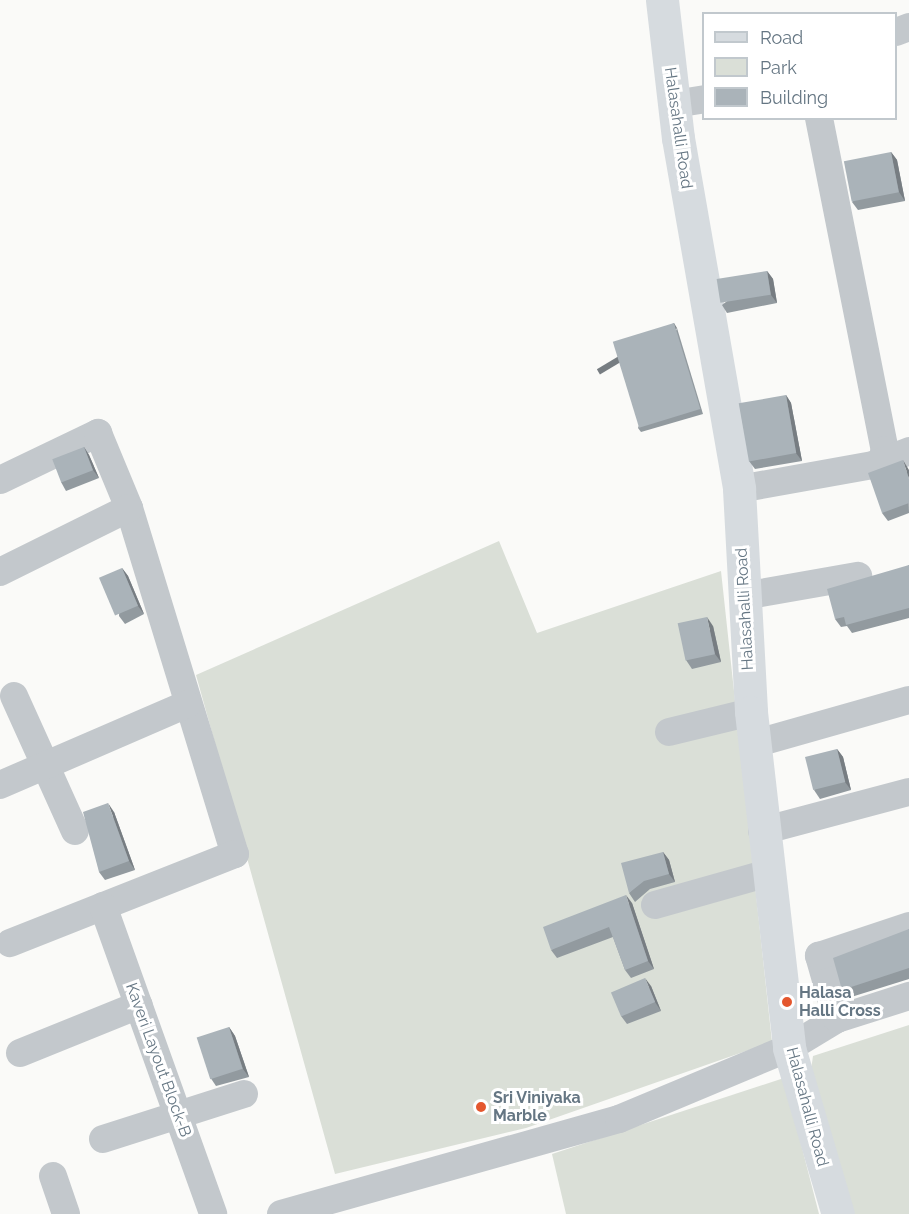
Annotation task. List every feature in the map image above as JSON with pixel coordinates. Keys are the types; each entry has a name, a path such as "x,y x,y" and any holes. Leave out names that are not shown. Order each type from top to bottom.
{"main road":[{"name":"Halasahalli Road","path":"662,0 689,102 739,489 744,596 762,831 789,1048 838,1214"}],"street":[{"path":"819,120 885,450 882,459"},
{"path":"0,480 98,433 129,508 187,704 235,854 10,943"},
{"path":"739,489 882,459 909,451"},
{"path":"0,572 129,508"},
{"path":"744,596 858,576"},
{"path":"14,696 75,831"},
{"path":"669,732 754,727 909,700"},
{"path":"0,784 187,704"},
{"path":"762,831 909,792"},
{"path":"655,905 768,873"},
{"name":"Kaveri Layout Block-B","path":"103,906 213,1214"},
{"path":"837,1019 819,956 909,926"},
{"path":"281,1214 619,1119 789,1048 837,1019 909,996"},
{"path":"20,1053 139,1005"},
{"path":"103,1139 244,1094"},
{"path":"53,1176 66,1214"}],"green space":[{"path":"499,541 537,633 721,571 772,1042 526,1128 335,1174 196,675"},
{"path":"909,1025 909,1214 851,1214 810,1077 813,1056"},
{"path":"784,1078 819,1214 566,1214 552,1154"}],"building":[{"path":"891,152 899,192 852,201 844,161"},
{"path":"767,271 771,295 720,303 717,279"},
{"path":"674,323 700,409 639,428 613,342"},
{"path":"786,395 796,453 749,461 739,403"},
{"path":"84,447 93,470 61,483 52,459"},
{"path":"903,460 909,479 909,503 882,513 868,473"},
{"path":"909,565 909,608 846,625 844,617 835,619 827,589"},
{"path":"122,568 138,606 115,616 99,578"},
{"path":"707,617 715,654 686,660 678,623"},
{"path":"837,749 845,782 813,790 805,757"},
{"path":"108,803 129,861 99,872 83,812"},
{"path":"663,852 669,874 644,881 629,893 621,863"},
{"path":"626,895 648,961 625,970 609,927 551,950 543,927"},
{"path":"909,929 909,968 842,990 833,958"},
{"path":"645,978 655,1002 621,1016 611,992"},
{"path":"229,1027 243,1069 210,1079 197,1038"}],"place":[{"name":"Halasa Halli Cross","path":"787,1002"},
{"name":"Sri Viniyaka Marble","path":"481,1107"}]}
